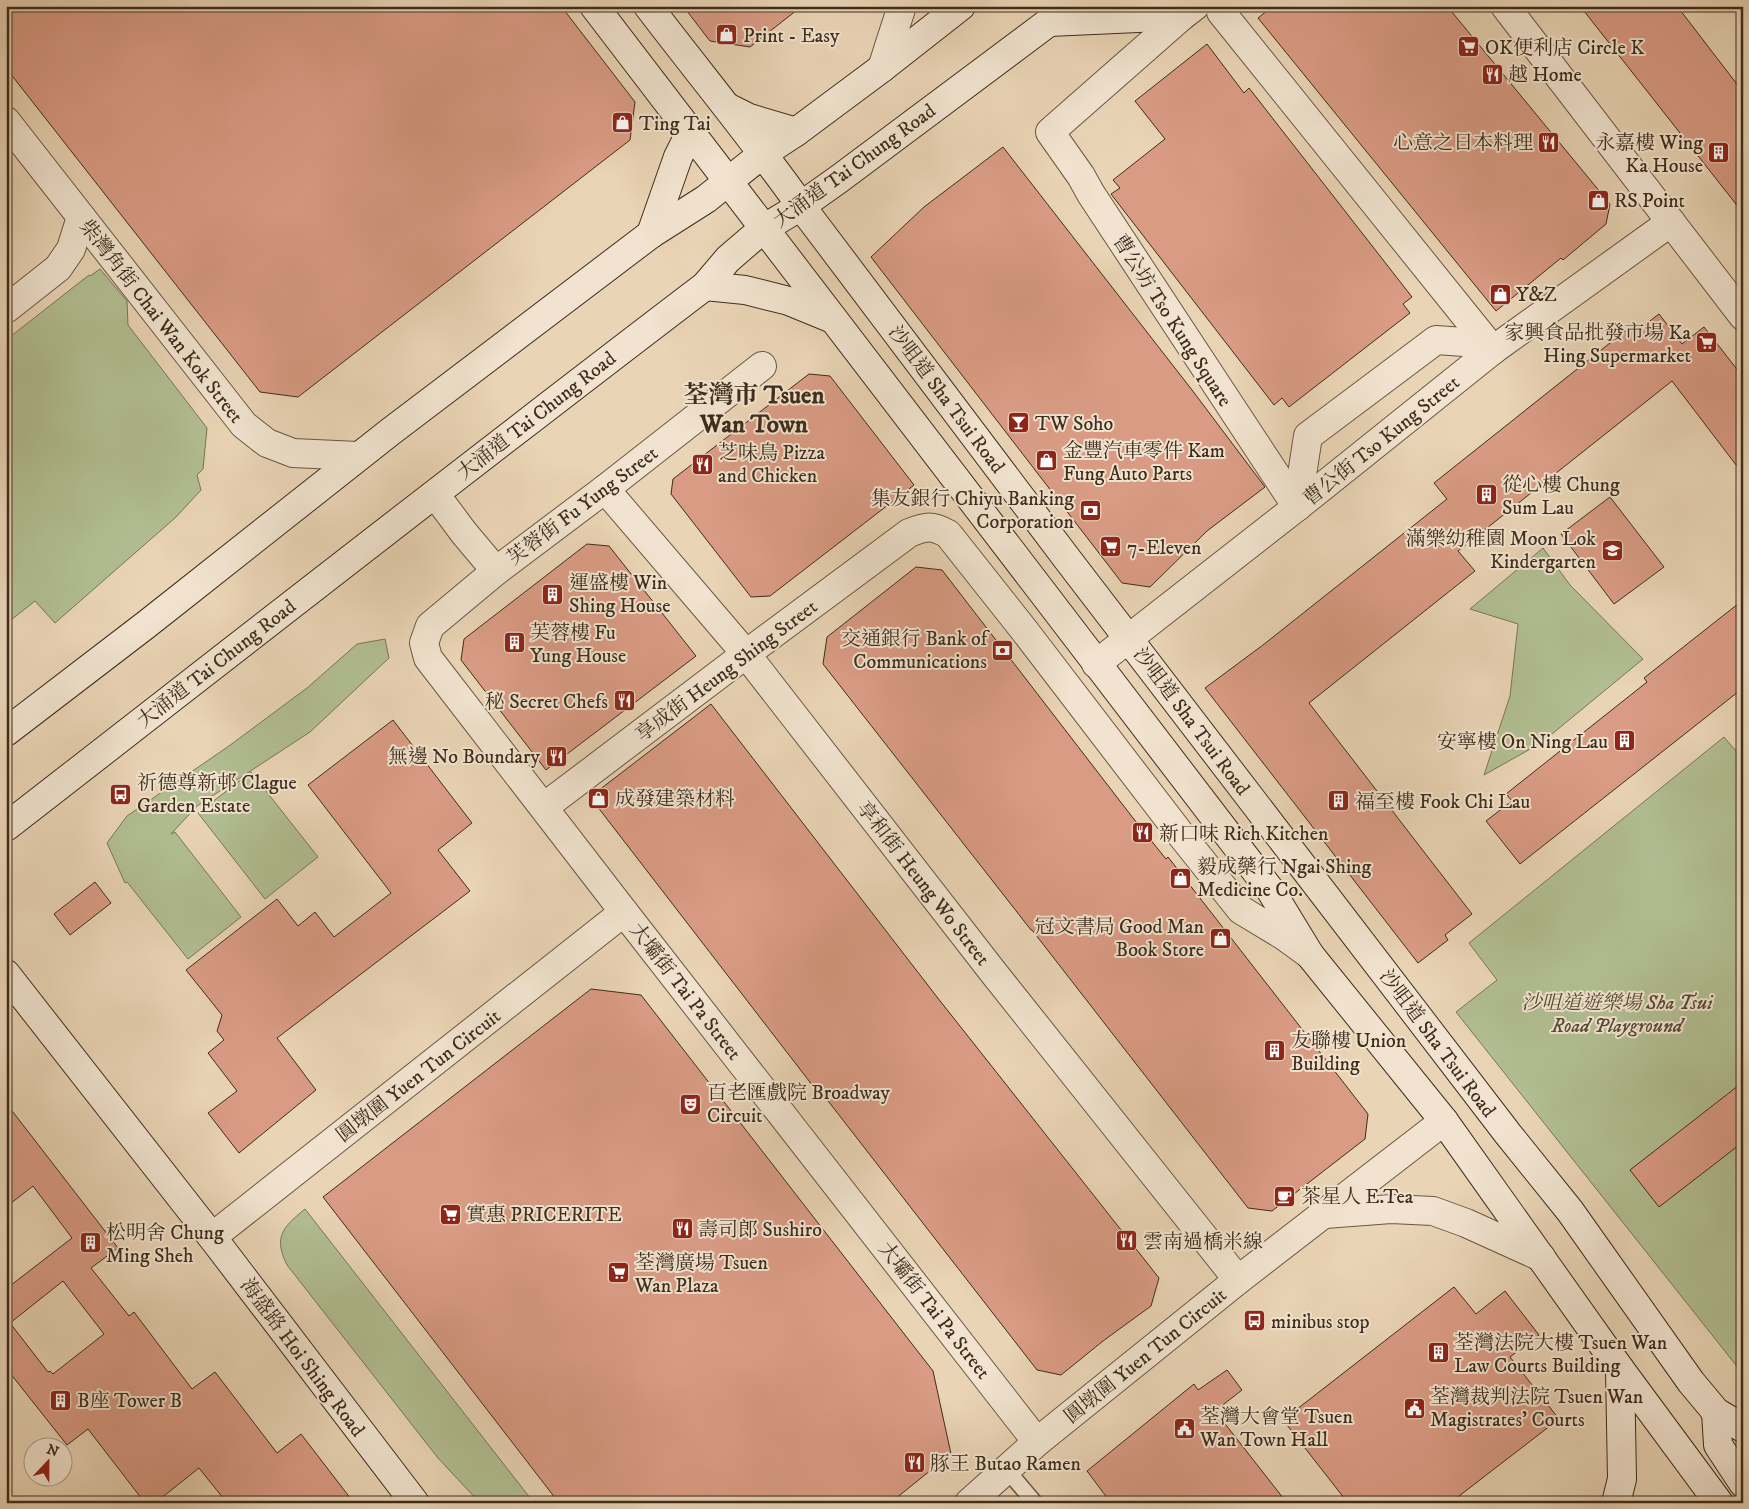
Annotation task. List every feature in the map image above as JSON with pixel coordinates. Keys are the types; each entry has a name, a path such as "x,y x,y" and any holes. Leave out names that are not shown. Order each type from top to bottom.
{"street":[{"path":"594,6 763,229 798,293"},
{"name":"沙咀道 Sha Tsui Road","path":"648,6 725,106 764,153 840,257 1074,567 1508,1134 1570,1212 1691,1382 1716,1412 1743,1428"},
{"path":"882,68 902,6"},
{"path":"6,732 147,624 358,456 651,234 706,199 764,153 796,132 882,68 961,6"},
{"path":"1505,6 1743,316"},
{"path":"1058,14 1136,18 1200,11 1493,350"},
{"name":"曹公坊 Tso Kung Square","path":"1200,11 1050,132 1081,176 1096,202 1298,507"},
{"name":"大涌道 Tai Chung Road","path":"6,826 478,459 705,286 728,259 763,229 802,206 1058,14"},
{"path":"725,106 749,118 796,132"},
{"name":"柴灣角街 Chai Wan Kok Street","path":"6,121 244,425 267,443 293,453 358,456"},
{"path":"651,234 678,157 690,133"},
{"path":"6,309 58,268 71,249 81,217"},
{"name":"曹公街 Tso Kung Street","path":"1096,664 1298,507 1493,350 1671,222"},
{"path":"705,286 798,293"},
{"name":"沙咀道 Sha Tsui Road","path":"798,293 834,319 1270,891 1310,955 1444,1121 1719,1503"},
{"path":"1298,507 1308,436 1436,340 1464,342 1493,350"},
{"name":"芙蓉街 Fu Yung Street","path":"428,658 424,643 430,626 496,571 605,490 762,366"},
{"name":"享和街 Heung Wo Street","path":"605,490 746,654 993,972 1238,1280"},
{"path":"435,494 471,542 496,571"},
{"name":"沙咀道 Sha Tsui Road","path":"909,533 929,526 948,534 1240,910 1284,936 1310,955"},
{"name":"享成街 Heung Shing Street","path":"544,807 909,533"},
{"name":"大壩街 Tai Pa Street","path":"428,658 1037,1442"},
{"name":"圓墩圍 Yuen Tun Circuit","path":"212,1237 624,912"},
{"name":"海盛路 Hoi Shing Road","path":"6,974 212,1237 415,1503"},
{"name":"圓墩圍 Yuen Tun Circuit","path":"970,1503 1037,1442 1238,1280 1444,1121"},
{"path":"1325,1214 1391,1209 1433,1211 1466,1223 1541,1257"},
{"path":"1616,1503 1622,1479 1620,1368"},
{"path":"1716,1412 1718,1445 1743,1483"}],"lane":[{"path":"1007,1470 1035,1503"}],"green space":[{"path":"100,269 127,301 128,325 207,428 203,469 197,475 201,490 175,518 55,623 35,601 6,624 6,340 89,275"},
{"path":"1543,548 1570,585 1643,659 1541,743 1484,775 1510,696 1518,624 1470,609"},
{"path":"385,639 389,658 310,732 197,806 171,834 175,832 241,917 188,959 127,882 125,883 107,843 127,816 229,746 307,688 357,644"},
{"name":"沙咀道遊樂場 Sha Tsui Road Playground","path":"1724,737 1741,757 1743,756 1743,1374 1456,1012 1497,980 1469,943"},
{"path":"251,772 318,857 265,899 198,813"},
{"path":"305,1209 534,1503 480,1503 438,1458 287,1265 281,1247 282,1233 291,1221"}],"pier":[{"path":"864,6 1110,6 360,598 358,597 6,879 6,687 706,120"}],"building":[{"path":"6,6 561,6 635,102 630,140 298,397 260,392 6,68"},
{"path":"683,6 802,6 750,47 710,41"},
{"path":"1273,6 1447,6 1610,204 1606,224 1563,260 1561,258 1496,311 1258,18"},
{"name":"永嘉樓 Wing Ka House","path":"1580,6 1677,6 1743,92 1743,213"},
{"path":"1207,44 1244,93 1249,88 1412,297 1403,304 1410,313 1289,407 1282,398 1274,405 1111,194 1120,188 1113,180 1165,139 1135,101"},
{"path":"1003,147 1265,487 1207,531 1150,587 1122,583 871,257 924,207"},
{"path":"1659,314 1682,344 1704,327 1743,377 1743,474 1672,381 1458,551 1475,571 1309,703 1472,914 1445,935 1448,940 1418,963 1205,688 1263,645 1447,499 1434,483 1630,327 1634,333"},
{"path":"809,374 830,376 914,485 770,596 751,597 671,494 673,479"},
{"name":"滿樂幼稚園 Moon Lok Kindergarten","path":"1610,497 1664,567 1614,604 1561,534"},
{"path":"587,544 609,546 696,656 546,770 461,660 464,639"},
{"path":"916,567 942,570 1133,818 1166,859 1168,857 1368,1114 1365,1139 1272,1211 1248,1208 823,664 827,637"},
{"name":"安寧樓 On Ning Lau","path":"1743,600 1743,688 1520,864 1486,821 1512,801 1506,794 1647,682 1644,678"},
{"path":"711,704 937,997 1159,1278 1151,1306 1061,1375 1037,1370 818,1088 816,1090 590,797"},
{"path":"393,720 472,823 438,850 470,891 277,1038 316,1090 239,1153 208,1113 237,1091 208,1053 224,1040 217,1031 222,1015 186,970 277,899 298,926 315,912 334,937 391,893 308,785"},
{"path":"95,882 111,903 70,935 54,914"},
{"name":"荃灣廣場 Tsuen Wan Plaza","path":"591,989 641,995 933,1371 951,1454 890,1503 559,1503 323,1197"},
{"path":"1743,1082 1743,1142 1659,1207 1630,1170"},
{"path":"6,1103 118,1248 91,1268 129,1316 134,1312 192,1389 215,1372 277,1453 301,1434 354,1503 227,1503 199,1468 155,1503 145,1503 88,1429 72,1441 72,1436 60,1436 6,1368 6,1289 72,1238 33,1186 6,1207","holes":["63,1281 104,1334 53,1374 50,1371 48,1372 10,1323"]},
{"name":"荃灣法院大樓 Tsuen Wan Law Courts Building","path":"1454,1287 1476,1314 1505,1291 1539,1335 1510,1357 1559,1419 1450,1503 1348,1503 1283,1420"},
{"name":"荃灣大會堂 Tsuen Wan Town Hall","path":"1227,1370 1242,1390 1215,1411 1287,1503 1111,1503 1087,1471 1194,1384 1198,1390"}],"place":[{"name":"Print - Easy","path":"727,35"},
{"name":"OK便利店 Circle K","path":"1469,47"},
{"name":"越 Home","path":"1492,74"},
{"name":"Ting Tai","path":"623,123"},
{"name":"心意之日本料理","path":"1549,142"},
{"name":"永嘉樓 Wing Ka House","path":"1719,153"},
{"name":"RS Point","path":"1598,200"},
{"name":"Y&Z","path":"1500,294"},
{"name":"家興食品批發市場 Ka Hing Supermarket","path":"1707,343"},
{"name":"TW Soho","path":"1019,423"},
{"name":"金豐汽車零件 Kam Fung Auto Parts","path":"1047,461"},
{"name":"芝味鳥 Pizza and Chicken","path":"702,464"},
{"name":"從心樓 Chung Sum Lau","path":"1486,495"},
{"name":"集友銀行 Chiyu Banking Corporation","path":"1090,510"},
{"name":"7-Eleven","path":"1111,547"},
{"name":"滿樂幼稚園 Moon Lok Kindergarten","path":"1612,550"},
{"name":"運盛樓 Win Shing House","path":"553,594"},
{"name":"芙蓉樓 Fu Yung House","path":"514,643"},
{"name":"交通銀行 Bank of Communications","path":"1003,650"},
{"name":"秘 Secret Chefs","path":"624,701"},
{"name":"安寧樓 On Ning Lau","path":"1624,741"},
{"name":"無邊 No Boundary","path":"556,756"},
{"name":"祈德尊新邨 Clague Garden Estate","path":"121,794"},
{"name":"成發建築材料","path":"599,798"},
{"name":"福至樓 Fook Chi Lau","path":"1339,801"},
{"name":"新口味 Rich Kitchen","path":"1143,833"},
{"name":"毅成藥行 Ngai Shing Medicine Co.","path":"1181,878"},
{"name":"冠文書局 Good Man Book Store","path":"1220,938"},
{"name":"友聯樓 Union Building","path":"1275,1051"},
{"name":"百老匯戲院 Broadway Circuit","path":"691,1104"},
{"name":"茶星人 E.Tea","path":"1285,1196"},
{"name":"實惠 PRICERITE","path":"450,1214"},
{"name":"壽司郎 Sushiro","path":"682,1229"},
{"name":"雲南過橋米線","path":"1127,1241"},
{"name":"松明舍 Chung Ming Sheh","path":"90,1243"},
{"name":"荃灣廣場 Tsuen Wan Plaza","path":"619,1273"},
{"name":"minibus stop","path":"1255,1321"},
{"name":"荃灣法院大樓 Tsuen Wan Law Courts Building","path":"1438,1353"},
{"name":"B座 Tower B","path":"61,1400"},
{"name":"荃灣裁判法院 Tsuen Wan Magistrates' Courts","path":"1414,1408"},
{"name":"荃灣大會堂 Tsuen Wan Town Hall","path":"1184,1428"},
{"name":"豚王 Butao Ramen","path":"914,1463"}],"district":[{"name":"荃灣市 Tsuen Wan Town","path":"754,408"}]}
